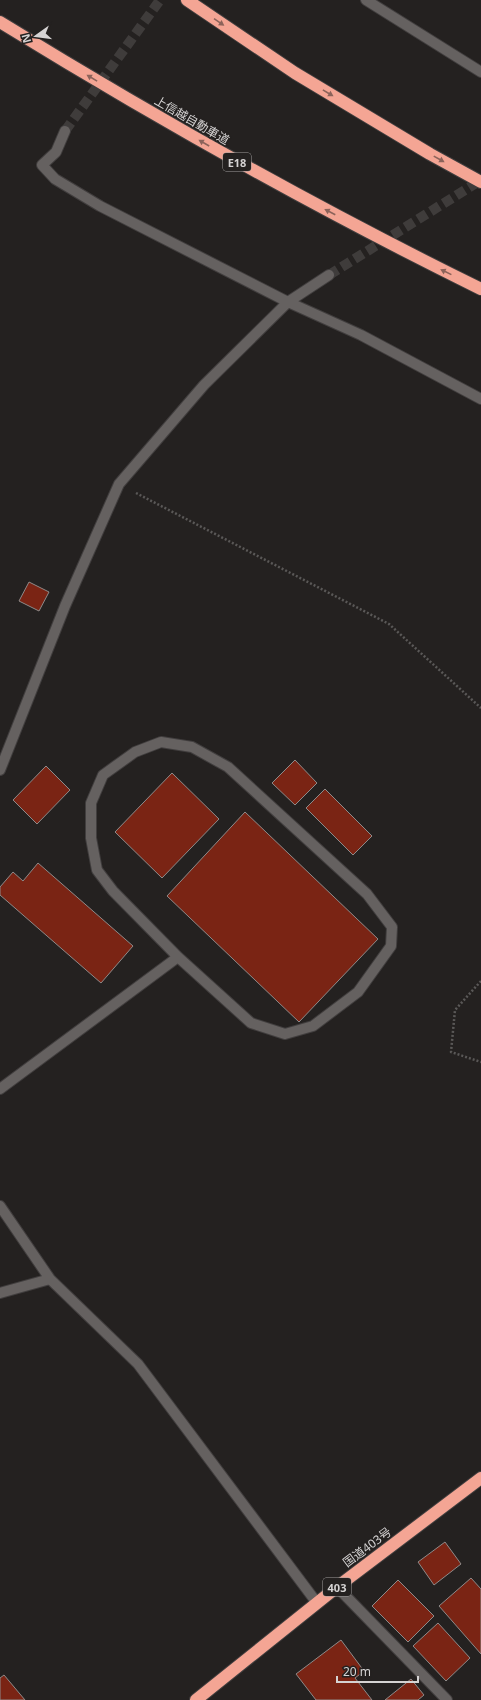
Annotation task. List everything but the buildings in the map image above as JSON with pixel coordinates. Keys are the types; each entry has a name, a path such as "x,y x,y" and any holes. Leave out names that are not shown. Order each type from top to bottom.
{"highway":[{"path":"187,0 295,73 430,154 481,182"},
{"name":"上信越自動車道","path":"0,22 90,77 239,163 403,251 481,289"},
{"name":"国道403号","path":"196,1700 317,1603 481,1478"}],"street":[{"path":"366,0 481,72"},
{"path":"65,131 56,152 42,165 55,179 113,213 288,302 361,335 481,399"},
{"path":"0,770 65,606 119,484 204,385 288,302 329,275"},
{"path":"161,742 192,747 228,767 366,894 392,927 391,946 358,992 313,1026 285,1034 251,1023 178,957 113,891 97,870 91,838 91,803 103,775 135,752 161,742"},
{"path":"0,1089 178,957"},
{"path":"0,1206 50,1279 138,1364 317,1603"},
{"path":"0,1293 50,1279"},
{"path":"338,1587 447,1700"}],"path":[{"path":"119,484 389,624 481,708"},
{"path":"481,981 455,1010 452,1052 481,1062"}],"tunnel":[{"path":"65,131 160,0"},
{"path":"329,275 481,180"}]}
